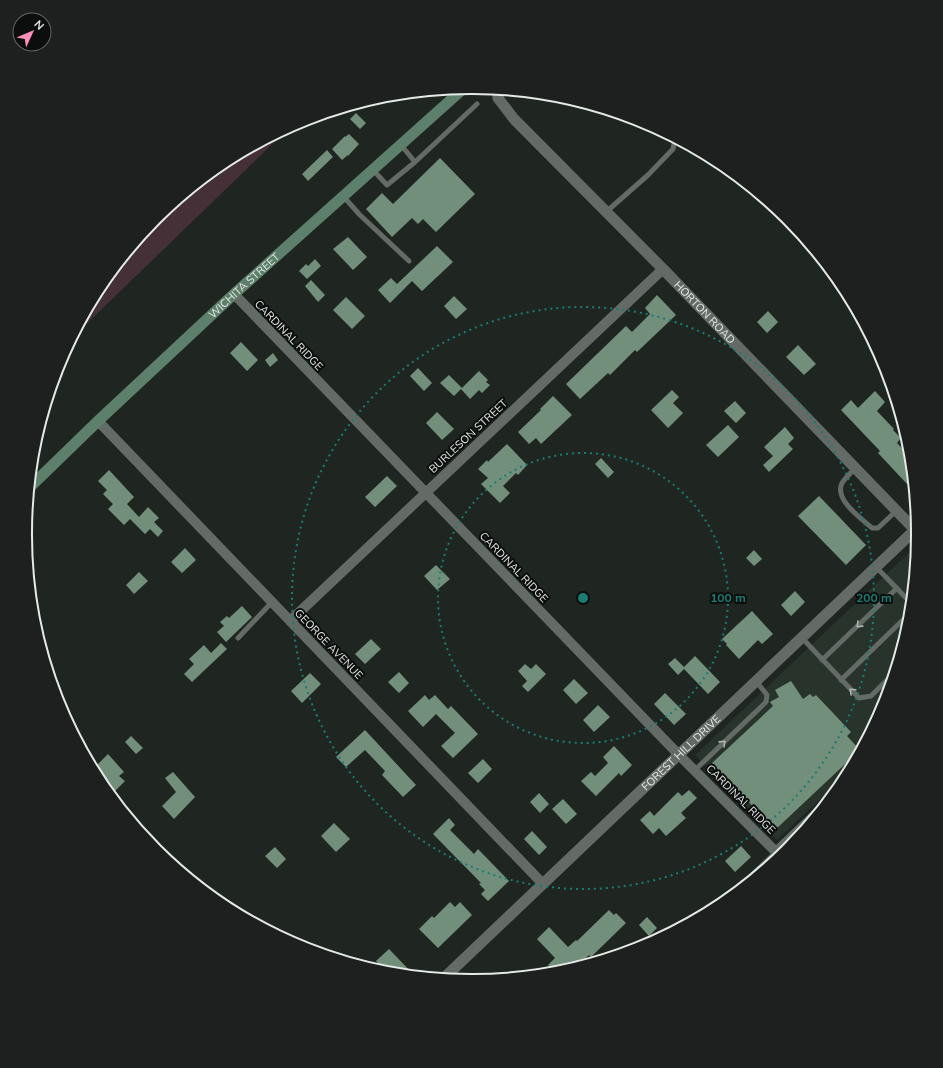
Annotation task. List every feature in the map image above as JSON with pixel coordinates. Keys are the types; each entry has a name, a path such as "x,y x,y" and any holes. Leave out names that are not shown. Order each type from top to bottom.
{"main road":[{"name":"WICHITA STREET","path":"36,482 234,294 457,95"}],"street":[{"name":"HORTON ROAD","path":"497,95 514,119 663,269 896,511 911,524"},
{"name":"BURLESON STREET","path":"290,621 663,269"},
{"name":"CARDINAL RIDGE","path":"234,294 679,755 775,851"},
{"name":"GEORGE AVENUE","path":"98,421 543,884"},
{"name":"FOREST HILL DRIVE","path":"449,973 911,535"}],"lane":[{"path":"373,170 387,184 415,162 477,104"},
{"path":"606,212 648,174 673,149 674,144"},
{"path":"400,145 415,162"},
{"path":"343,196 409,261"},
{"path":"855,468 842,483 840,492 843,501 872,528 878,528 896,511"},
{"path":"876,567 906,598"},
{"path":"822,660 897,588"},
{"path":"238,638 272,602"},
{"path":"841,680 903,620"},
{"path":"802,638 860,698 871,696 886,681"},
{"path":"695,770 766,702 767,695 756,681"}],"shaded area":[{"path":"276,140 85,326 106,290 123,266 161,223 204,185 252,153"},
{"path":"910,551 903,620 888,675 866,728 852,754 825,794 777,840 695,755"}],"building":[{"path":"356,113 366,123 360,129 350,119"},
{"path":"349,134 359,144 342,160 332,149"},
{"path":"327,150 333,157 308,181 302,174"},
{"path":"440,158 475,194 436,232 423,219 418,224 412,218 392,237 366,209 382,193 393,204"},
{"path":"348,237 367,257 353,270 333,249"},
{"path":"437,246 453,262 422,291 412,281 390,303 378,290 391,278 397,284"},
{"path":"315,259 321,266 307,279 299,271 306,264 308,266"},
{"path":"311,280 325,295 318,302 305,286"},
{"path":"657,295 676,315 637,352 635,350 610,375 608,373 580,399 566,384 626,326 632,332 650,314 645,308"},
{"path":"454,296 467,309 456,319 444,306"},
{"path":"346,297 365,316 352,329 333,310"},
{"path":"768,311 778,322 767,333 757,322"},
{"path":"241,342 258,360 247,371 230,353"},
{"path":"798,345 816,364 804,375 786,357"},
{"path":"273,353 278,360 270,367 265,360"},
{"path":"418,368 432,383 424,391 410,376"},
{"path":"479,371 488,380 486,382 490,385 482,393 479,390 470,399 461,389 454,396 440,383 449,375 462,388"},
{"path":"672,390 679,397 673,403 683,413 668,428 651,410"},
{"path":"875,391 885,402 877,411 900,437 897,443 903,449 907,484 878,453 880,451 841,410 851,400 858,408"},
{"path":"553,396 572,415 541,444 536,438 529,444 518,432"},
{"path":"735,401 746,413 736,423 724,411"},
{"path":"437,412 454,429 442,440 426,423"},
{"path":"728,425 739,437 718,457 706,445"},
{"path":"785,427 794,438 788,444 793,449 769,472 763,465 773,456 764,447"},
{"path":"507,444 527,465 518,475 516,473 503,486 510,493 500,503 481,484 488,478 478,469 487,460 488,462"},
{"path":"601,458 614,472 608,478 595,464"},
{"path":"109,470 134,497 127,504 139,517 148,507 159,518 154,522 163,531 158,537 150,529 145,534 130,519 124,525 108,509 113,504 103,494 107,490 98,481"},
{"path":"387,476 397,486 375,507 365,497"},
{"path":"819,496 866,545 846,565 798,516"},
{"path":"185,548 196,560 182,573 171,562"},
{"path":"754,550 762,559 754,566 746,558"},
{"path":"436,565 450,579 437,590 424,576"},
{"path":"139,572 148,581 134,594 126,585"},
{"path":"795,591 805,602 791,616 781,605"},
{"path":"242,606 252,617 226,642 217,632 224,626 220,622 227,616 229,618"},
{"path":"752,611 773,634 762,644 758,640 739,659 722,639"},
{"path":"371,639 381,649 365,664 355,654"},
{"path":"221,643 227,649 192,682 184,674 194,664 189,659 204,645 211,653"},
{"path":"695,656 720,682 708,694 684,669 678,675 668,664 675,658 684,667"},
{"path":"525,664 531,669 536,664 546,674 528,692 522,686 527,681 518,671"},
{"path":"399,672 409,683 399,693 388,682"},
{"path":"310,673 321,684 302,703 291,691"},
{"path":"574,679 588,693 576,704 563,690"},
{"path":"791,681 803,699 810,694 813,697 816,695 851,732 847,736 856,746 847,763 775,830 712,763 773,706 770,702 779,697 775,690"},
{"path":"665,693 686,714 674,725 654,704"},
{"path":"425,695 429,700 435,695 448,709 451,706 478,734 453,758 441,746 455,733 436,714 423,727 408,711"},
{"path":"598,705 610,717 594,732 583,720"},
{"path":"365,730 416,785 403,797 382,775 385,771 365,750 346,767 336,757"},
{"path":"131,736 143,748 136,754 125,742"},
{"path":"614,746 632,765 621,776 619,773 596,796 581,781 591,772 595,776 608,763 603,757"},
{"path":"108,754 124,772 119,776 125,781 115,791 98,764"},
{"path":"483,759 492,769 478,783 468,773"},
{"path":"173,772 195,797 174,819 162,806 176,792 165,778"},
{"path":"689,790 697,798 681,813 686,818 666,836 659,828 653,834 640,820 650,811 654,816 678,792 682,796"},
{"path":"539,793 549,804 540,813 530,802"},
{"path":"563,799 577,814 566,824 552,809"},
{"path":"449,818 455,825 450,830 474,854 478,849 509,881 488,901 481,894 485,890 479,884 481,883 433,834"},
{"path":"334,823 350,839 336,852 321,836"},
{"path":"532,831 547,847 539,855 524,839"},
{"path":"741,846 751,857 735,872 725,861"},
{"path":"275,847 286,859 277,868 265,856"},
{"path":"450,902 455,907 460,902 472,915 438,948 419,929 432,916 434,918"},
{"path":"609,910 614,915 616,913 626,923 591,957 589,955 585,959 557,965 549,966 548,965 555,958 537,939 549,927 568,947 576,940 577,941"},
{"path":"647,917 657,928 649,936 639,925"},
{"path":"389,949 408,969 378,963 376,961"}]}
